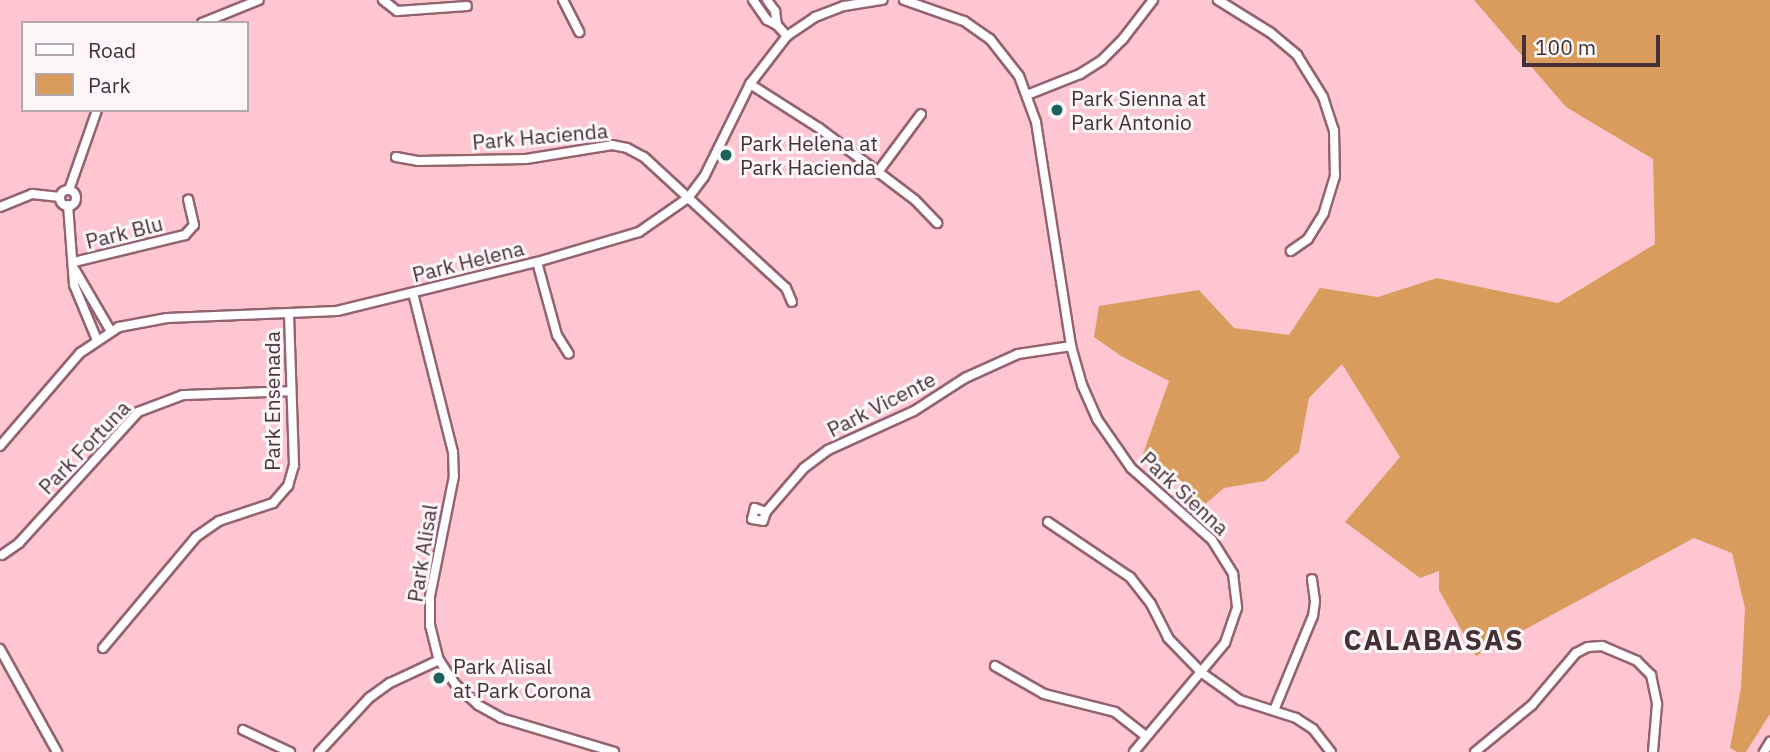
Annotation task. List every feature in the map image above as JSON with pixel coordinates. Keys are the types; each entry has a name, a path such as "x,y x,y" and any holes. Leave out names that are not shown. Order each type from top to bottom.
{"street":[{"path":"383,0 397,10 467,6"},
{"path":"563,0 579,32"},
{"path":"753,0 767,20 778,25 787,36"},
{"name":"Park Helena","path":"0,446 80,354 110,330 139,321 167,317 337,311 537,262 639,232 688,198 704,177 750,84 774,49 787,36 815,17 844,6 883,0"},
{"name":"Park Sienna","path":"904,0 936,8 964,21 990,39 1012,66 1027,95 1036,122 1071,346 1082,385 1097,419 1116,448 1147,485 1212,540 1233,574 1237,589 1234,625 1225,643 1134,752"},
{"path":"1027,95 1080,74 1102,60 1124,39 1153,0"},
{"path":"207,21 253,1"},
{"path":"758,10 768,1 775,11 778,25"},
{"path":"1222,1 1271,33 1297,55 1323,97 1334,130 1335,176 1324,213 1308,239 1291,251"},
{"path":"750,84 808,120 878,172 915,200 937,223"},
{"path":"69,190 96,112"},
{"path":"878,172 921,114"},
{"name":"Park Hacienda","path":"396,156 418,161 526,159 612,145 627,148 644,157 786,288 792,302"},
{"path":"60,197 62,192 69,190"},
{"path":"68,205 76,197 69,190"},
{"path":"0,207 32,194 60,197 68,205 75,266 75,293 97,340"},
{"name":"Park Blu","path":"75,266 185,235 194,225 188,200"},
{"path":"537,262 557,335 569,354"},
{"path":"75,266 110,330"},
{"name":"Park Alisal","path":"413,293 453,452 454,476 430,596 430,625 439,660 456,685 478,705 501,718 614,752"},
{"name":"Park Ensenada","path":"103,648 196,537 219,521 273,503 282,496 292,477 293,464 289,314"},
{"name":"Park Vicente","path":"766,512 804,468 828,450 923,407 965,378 1018,354 1071,346"},
{"name":"Park Fortuna","path":"2,555 19,543 138,412 183,395 291,391"},
{"path":"1048,522 1130,576 1152,604 1168,638 1202,673 1240,700 1275,708 1313,729 1331,752"},
{"path":"1275,708 1313,615 1315,601 1312,579"},
{"path":"1475,752 1532,705 1576,653 1588,647 1602,646 1637,661 1651,675 1657,704 1653,752"},
{"path":"0,649 57,752"},
{"path":"319,752 369,698 390,683 439,660"},
{"path":"995,666 1044,694 1115,712 1146,736"},
{"path":"243,730 290,752"},
{"path":"1764,752 1770,742"}],"green space":[{"path":"1474,0 1770,0 1770,714 1746,752 1737,752 1730,748 1741,688 1745,608 1732,553 1694,538 1476,656 1439,590 1439,571 1420,578 1345,522 1400,457 1342,364 1309,398 1299,452 1265,481 1224,488 1203,506 1143,454 1169,381 1121,356 1094,337 1099,306 1199,290 1234,328 1289,335 1320,288 1378,297 1437,278 1558,303 1655,244 1653,159 1566,107"}],"place":[{"name":"Park Sienna at Park Antonio","path":"1057,110"},
{"name":"Park Helena at Park Hacienda","path":"726,155"},
{"name":"Park Alisal at Park Corona","path":"439,678"}],"district":[{"name":"CALABASAS","path":"1434,640"}]}
